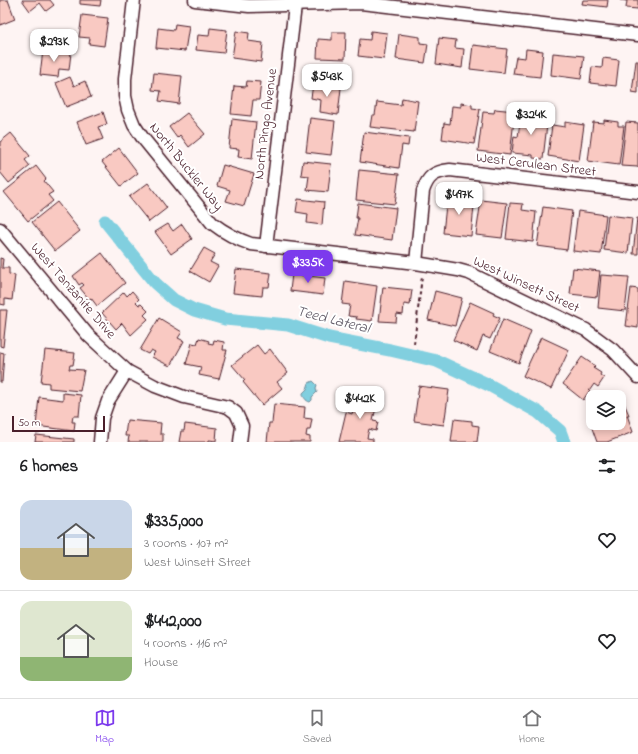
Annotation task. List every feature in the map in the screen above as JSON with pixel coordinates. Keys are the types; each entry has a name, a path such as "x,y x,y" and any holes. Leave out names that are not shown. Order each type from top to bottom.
{"street":[{"name":"North Buckler Way","path":"134,0 125,80 125,96 128,110 134,125 142,137 212,223 236,239 251,244 266,246"},
{"path":"195,0 249,6 295,6 360,3 638,35"},
{"name":"North Pingo Avenue","path":"266,246 295,6"},
{"name":"West Cerulean Street","path":"416,263 423,191 426,182 440,171 450,170 638,192"},
{"name":"West Tanzanite Drive","path":"0,229 88,335 128,371 155,386 184,397 228,407 236,413 242,426 240,442"},
{"name":"West Winsett Street","path":"266,246 416,263 469,273 586,330 613,350 638,375"},
{"path":"100,442 102,418 108,401 128,371"}],"path":[{"path":"414,344 422,275"}],"water":[{"path":"313,381 317,385 317,392 312,397 310,402 305,399 303,393 307,389 309,383"}],"building":[{"path":"0,0 8,0 15,19 0,25"},
{"path":"22,0 50,0 54,5 46,11 40,3 30,11"},
{"path":"80,0 101,0 100,6 80,4"},
{"path":"583,0 608,0 607,7 582,4"},
{"path":"620,0 638,0 638,9 626,8 627,1"},
{"path":"82,15 108,18 104,46 89,44 90,38 79,37"},
{"path":"175,24 189,26 185,51 156,48 158,28 174,30"},
{"path":"210,28 227,30 224,53 196,50 198,35 209,36"},
{"path":"236,31 249,33 248,41 263,43 261,62 232,58"},
{"path":"371,31 387,33 384,59 358,56 360,39 370,40"},
{"path":"332,32 346,32 345,59 317,58 318,39 332,40"},
{"path":"399,34 420,37 420,43 428,44 425,63 396,59"},
{"path":"439,38 456,40 455,48 464,49 462,68 436,64"},
{"path":"473,45 507,49 504,73 470,69"},
{"path":"526,49 543,51 540,77 513,74 516,57 525,58"},
{"path":"43,50 71,53 69,70 59,69 58,77 40,75"},
{"path":"553,53 584,56 581,79 551,75"},
{"path":"603,58 619,60 616,86 590,83 592,67 602,68"},
{"path":"636,61 638,61 638,93 632,92"},
{"path":"154,73 182,76 179,104 159,101 161,91 152,90"},
{"path":"70,77 74,86 85,81 91,97 66,107 56,83"},
{"path":"247,81 261,82 259,100 253,100 251,116 231,114 234,86 246,87"},
{"path":"313,84 341,88 338,115 320,112 321,100 311,98"},
{"path":"402,98 418,101 414,132 370,127 372,115 375,115 377,102 401,105"},
{"path":"461,103 472,105 472,108 480,109 474,144 442,139 444,123 450,124 452,106 461,107"},
{"path":"495,109 515,111 510,155 478,151 483,112 494,113"},
{"path":"530,111 541,112 540,116 548,116 543,159 533,158 533,155 512,153 514,136 518,137 521,115 529,116"},
{"path":"103,112 107,124 98,127 103,139 86,145 77,122"},
{"path":"187,113 205,134 189,147 180,135 177,138 169,127"},
{"path":"310,118 335,121 331,155 306,152"},
{"path":"232,119 256,122 252,159 238,157 239,149 229,148"},
{"path":"604,120 618,122 618,126 624,126 619,165 588,161 593,122 604,123"},
{"path":"565,122 584,125 579,161 548,156 552,125 565,127"},
{"path":"626,122 638,123 638,167 621,166"},
{"path":"364,132 409,138 408,146 402,145 399,168 360,162"},
{"path":"11,133 30,156 25,160 30,166 9,183 0,172 0,142"},
{"path":"119,148 138,173 121,186 102,162"},
{"path":"303,161 331,164 328,192 307,190 309,176 301,175"},
{"path":"223,165 254,174 244,206 226,201 230,190 217,186"},
{"path":"36,166 46,179 44,181 53,192 48,195 53,201 28,221 4,192"},
{"path":"359,170 399,174 395,204 356,200"},
{"path":"148,183 167,208 149,222 129,197"},
{"path":"465,195 475,196 471,236 443,233 447,196 465,198"},
{"path":"298,199 324,202 322,225 307,223 308,214 296,212"},
{"path":"481,200 507,203 502,238 476,235"},
{"path":"57,202 80,231 55,251 32,222"},
{"path":"358,203 396,208 392,240 355,235 358,218 356,218"},
{"path":"510,203 523,204 522,210 536,212 533,242 506,239"},
{"path":"543,207 572,211 567,250 537,246"},
{"path":"578,211 606,215 601,254 573,251"},
{"path":"608,215 632,218 628,253 604,250"},
{"path":"637,218 638,254 633,254"},
{"path":"168,224 173,231 182,224 192,239 171,254 155,232"},
{"path":"204,248 215,254 210,262 218,266 209,282 190,271"},
{"path":"102,253 125,283 97,306 80,288 84,285 82,283 79,285 73,276"},
{"path":"0,258 3,259 2,268 9,268 9,274 15,275 12,300 5,299 5,305 0,304"},
{"path":"573,268 600,271 597,297 570,294"},
{"path":"236,269 271,273 269,287 263,287 262,296 233,293"},
{"path":"292,274 325,278 323,295 290,291"},
{"path":"601,275 629,277 625,311 598,308"},
{"path":"345,281 377,286 372,321 356,319 357,317 348,316 350,305 342,304"},
{"path":"383,287 412,290 410,305 404,304 403,315 397,314 396,322 379,321"},
{"path":"631,288 638,289 638,328 626,326"},
{"path":"132,291 139,299 136,302 139,305 141,304 148,311 144,315 148,319 131,335 122,323 116,329 102,313 124,292 127,296"},
{"path":"435,291 462,298 455,326 428,320"},
{"path":"470,302 494,313 493,315 500,318 490,339 483,336 477,351 453,340"},
{"path":"0,310 7,310 3,347 0,346"},
{"path":"159,318 182,332 178,338 184,341 170,366 152,357 155,352 151,350 148,354 140,350"},
{"path":"503,319 531,331 519,363 490,351"},
{"path":"541,337 569,350 551,389 523,376"},
{"path":"199,338 213,344 214,340 224,342 223,350 227,350 219,379 199,375 201,367 186,364 192,343 197,344"},
{"path":"257,345 264,354 270,349 288,373 277,382 282,388 262,405 243,382 245,380 232,365"},
{"path":"45,350 75,353 73,365 70,365 69,369 84,370 80,391 49,388 49,383 41,382"},
{"path":"0,352 4,353 2,382 0,382"},
{"path":"582,357 595,366 593,368 601,373 600,375 604,378 598,387 594,384 590,390 586,390 586,396 583,400 563,384"},
{"path":"419,386 449,390 444,425 414,421"},
{"path":"63,393 81,395 79,416 73,416 72,422 75,422 74,431 36,426 39,397 63,400"},
{"path":"357,393 378,398 373,421 378,422 376,431 369,429 367,438 373,439 373,442 339,442 346,412 352,414"},
{"path":"274,404 305,407 304,418 312,419 310,430 307,430 306,436 310,437 310,442 267,442 269,423 272,423"},
{"path":"626,408 633,432 607,442 597,442 593,430 626,430"},
{"path":"454,419 472,421 472,425 479,426 477,442 451,442"},
{"path":"127,420 161,423 160,434 163,434 163,442 128,442 129,436 125,436"},
{"path":"185,424 217,428 216,441 179,442 181,431 184,431"},
{"path":"36,435 74,439 74,442 35,442"}],"waterway":[{"name":"Teed Lateral","path":"105,221 155,283 174,300 194,310 225,319 288,325 329,338 437,361 489,385 538,412 560,431 564,442"}]}
